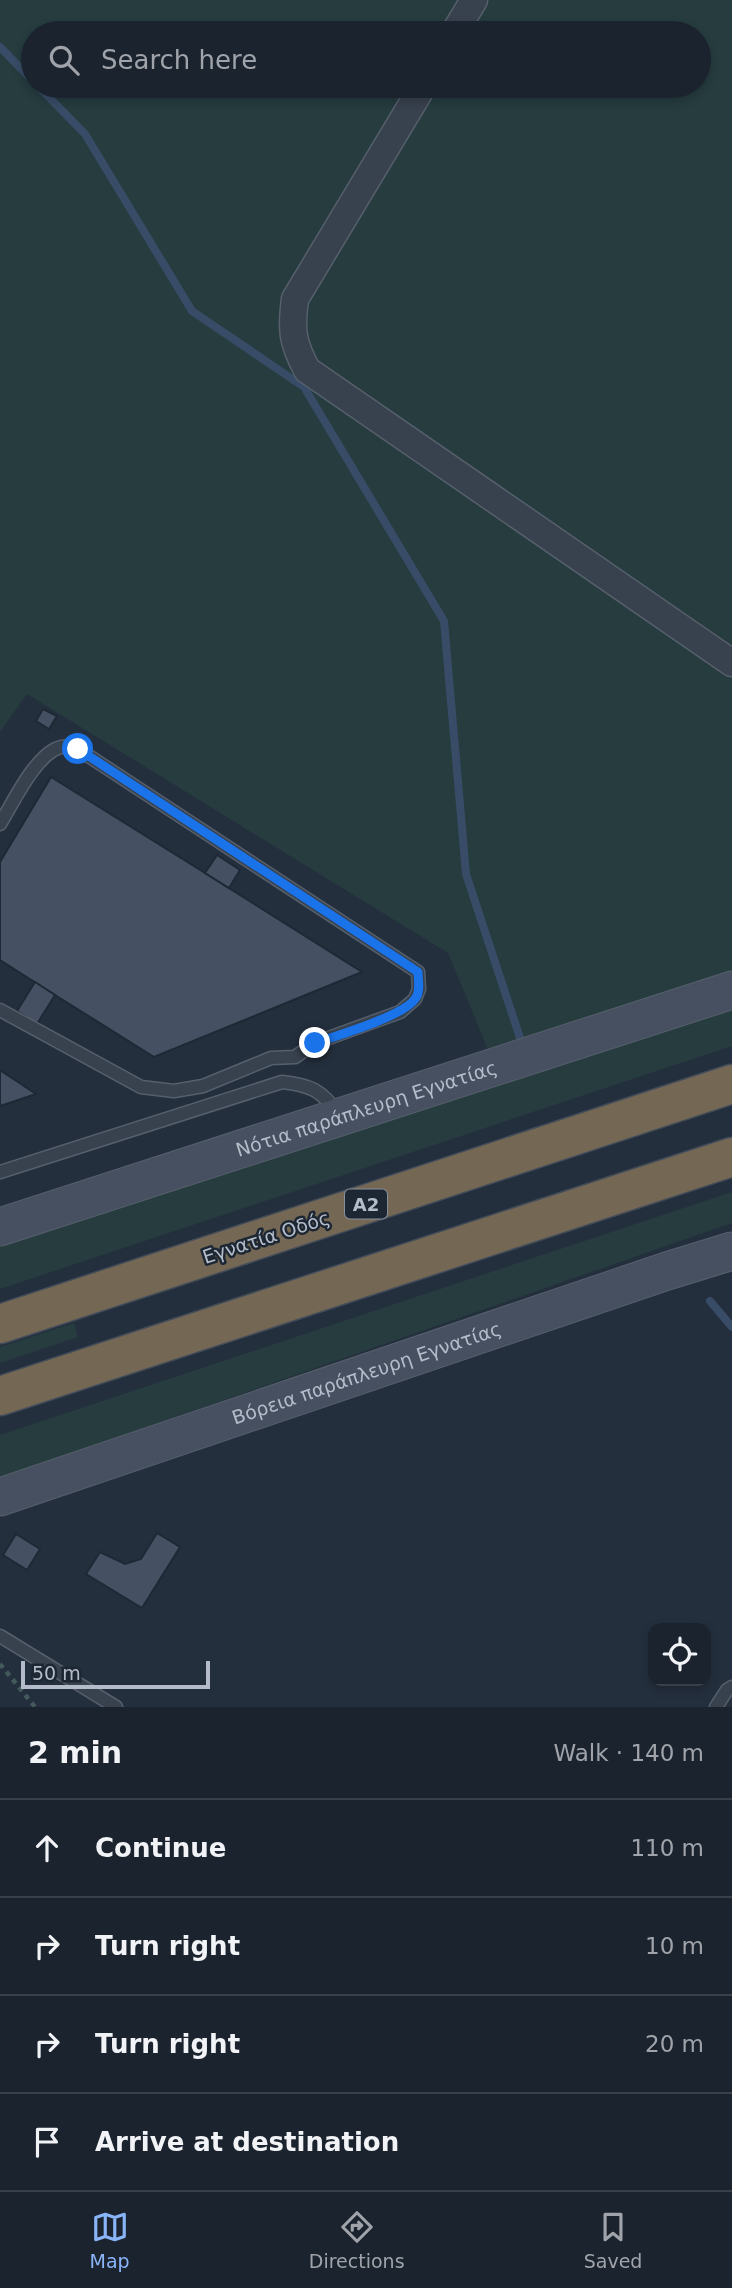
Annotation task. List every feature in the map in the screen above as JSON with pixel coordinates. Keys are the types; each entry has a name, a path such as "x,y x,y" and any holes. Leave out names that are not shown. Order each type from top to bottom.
{"highway":[{"name":"Εγνατία Οδός","path":"0,1324 732,1084"},
{"path":"0,1396 732,1157"}],"street":[{"path":"461,21 474,0"},
{"path":"416,98 295,299 292,325 295,348 307,370 732,663"},
{"name":"Νότια παράπλευρη Εγνατίας","path":"0,1227 732,990"},
{"name":"Βόρεια παράπλευρη Εγνατίας","path":"0,1497 732,1251"}],"lane":[{"path":"0,824 32,771 44,758 61,747 78,749 418,972 419,989 415,999 400,1012 315,1043 295,1057 271,1058 203,1086 174,1091 141,1087 0,1010"},
{"path":"290,1083 295,1057"},
{"path":"0,1172 282,1082 314,1088 330,1102 340,1117"},
{"path":"0,1636 116,1707"},
{"path":"716,1707 732,1687"}],"path":[{"path":"0,1664 35,1707"}],"green space":[{"path":"0,0 732,0 732,973 491,1057 448,953 27,694 0,732"},
{"path":"732,1008 732,1046 0,1289 0,1239"},
{"path":"732,1192 732,1223 0,1478 0,1435"},
{"path":"74,1323 78,1337 0,1363 0,1347"}],"building":[{"path":"43,709 57,716 49,729 36,721"},
{"path":"51,777 362,972 154,1057 55,995 0,960 0,862"},
{"path":"217,855 240,870 229,888 205,873"},
{"path":"35,982 55,995 37,1024 17,1011"},
{"path":"0,1070 36,1094 0,1106"},
{"path":"157,1533 180,1547 142,1608 86,1574 100,1552 125,1564 141,1559"},
{"path":"16,1534 40,1549 27,1570 3,1555"}],"waterway":[{"path":"0,47 21,69"},
{"path":"50,98 85,134 192,311 304,387 444,621 466,874 522,1044"},
{"path":"710,1301 732,1327"}],"route":[{"path":"78,749 418,972 419,989 415,999 400,1012 315,1043"}]}
